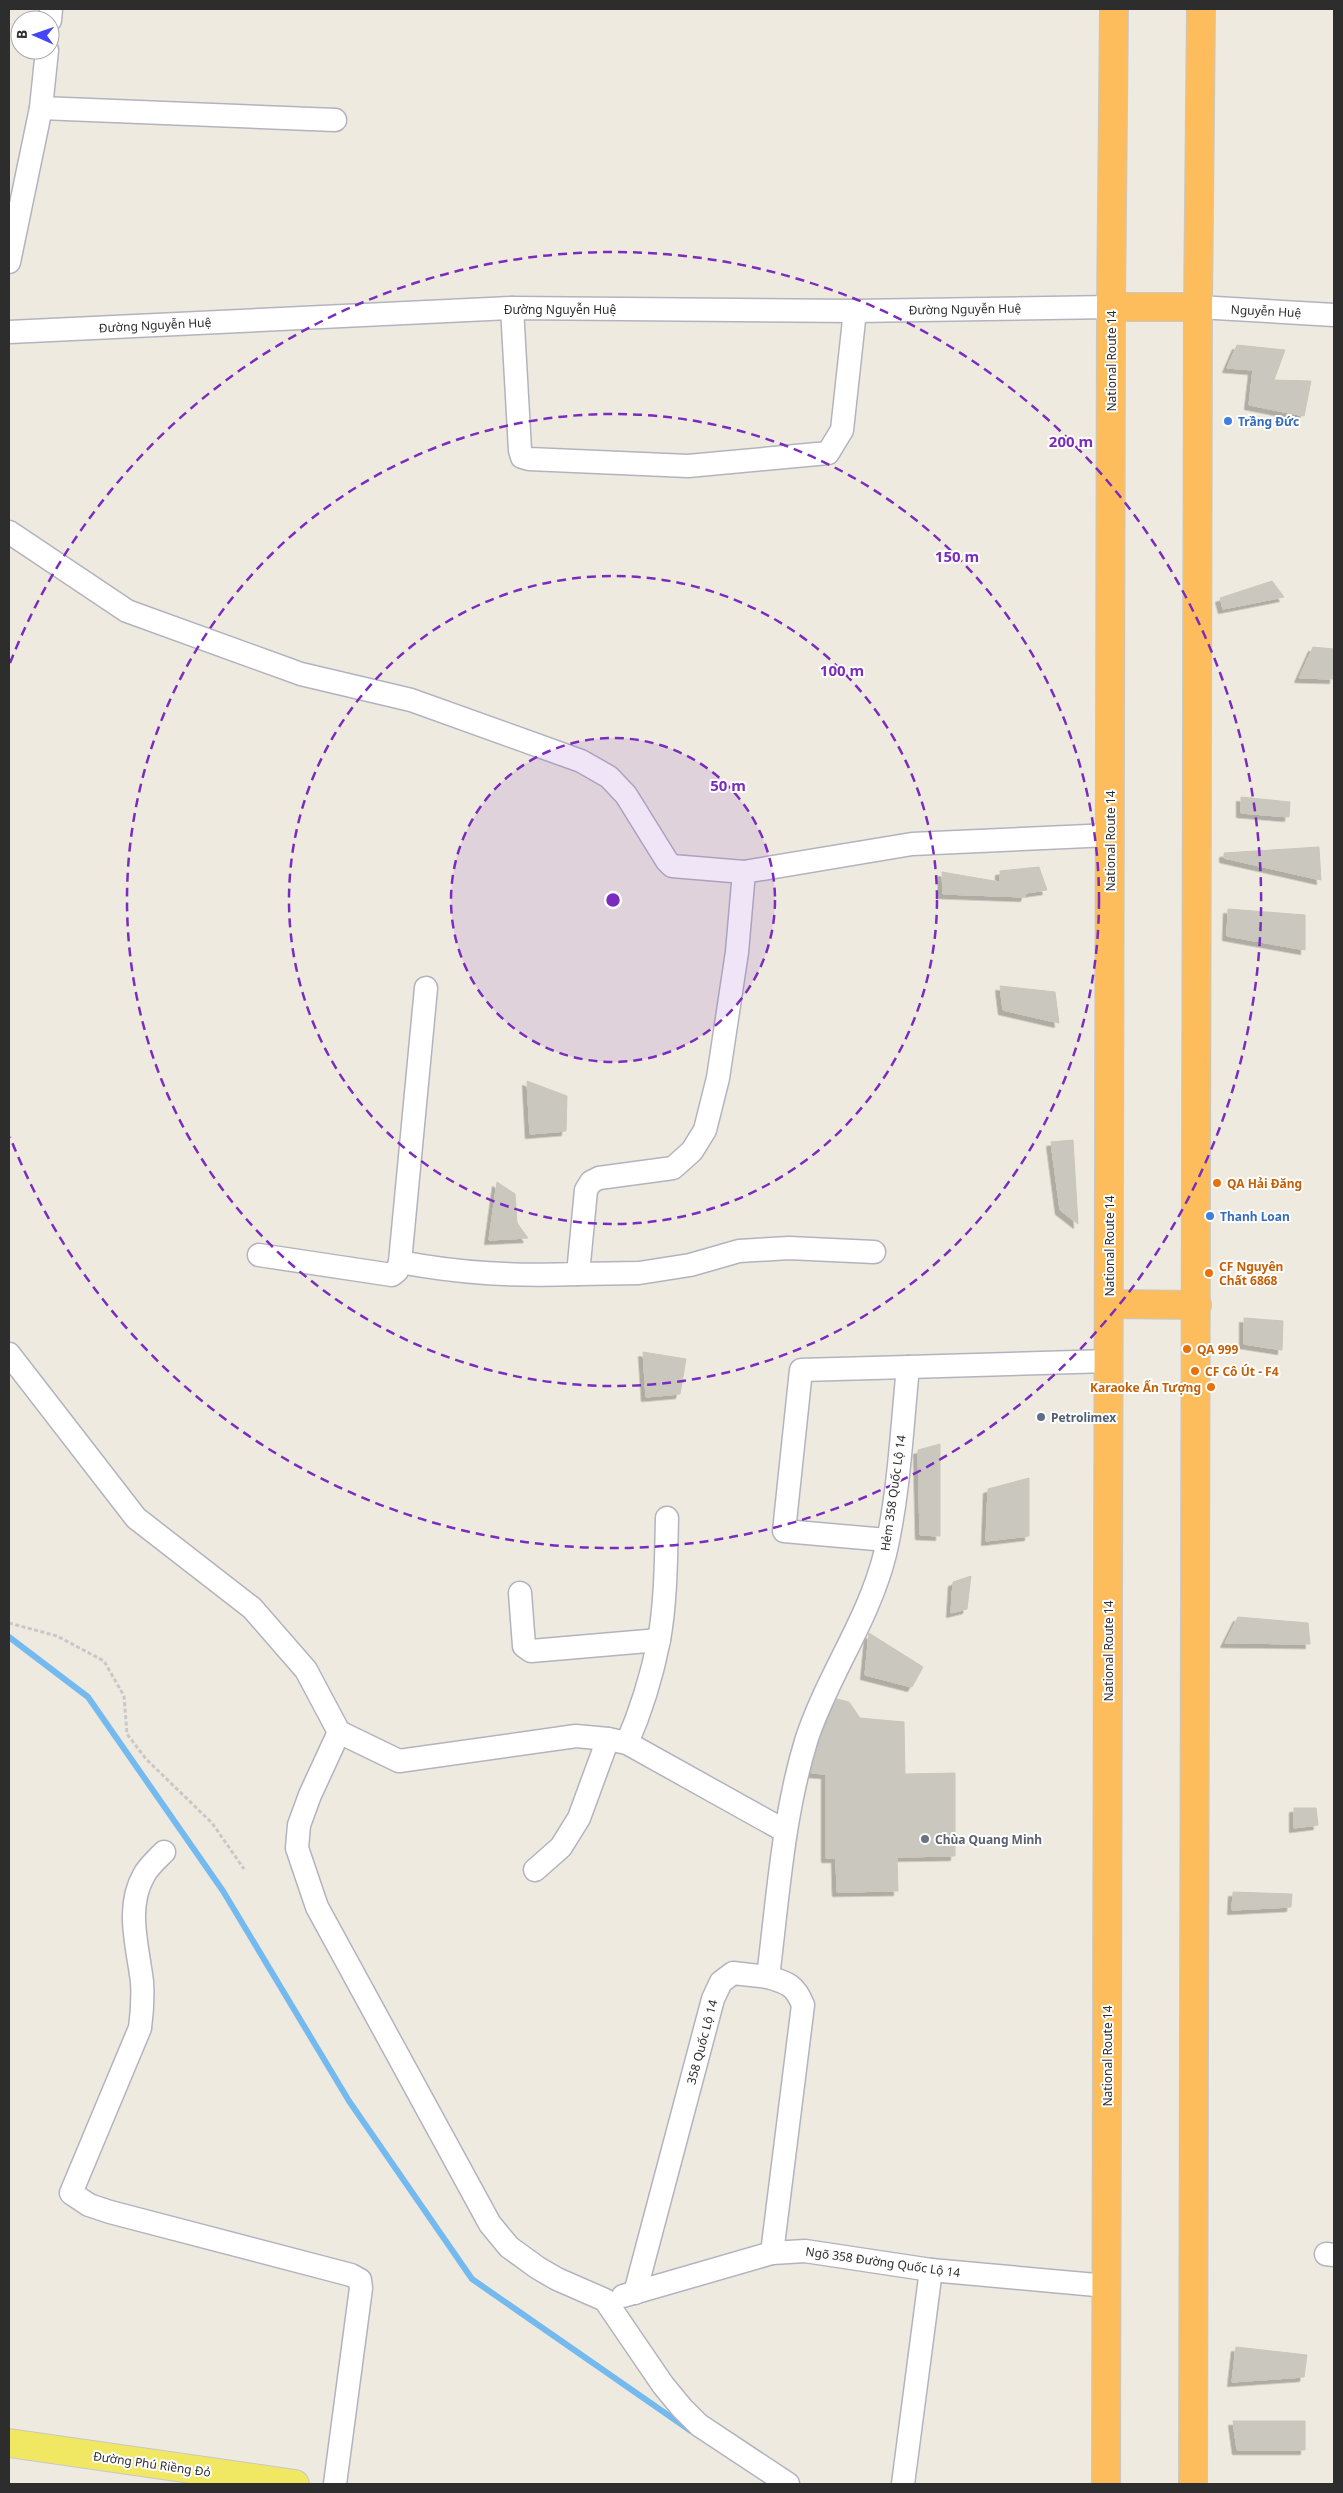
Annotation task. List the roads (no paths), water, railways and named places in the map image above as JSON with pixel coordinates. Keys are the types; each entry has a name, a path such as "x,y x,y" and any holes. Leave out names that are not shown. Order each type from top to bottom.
{"highway":[{"name":"National Route 14","path":"1106,2484 1111,307 1114,9"},
{"path":"1193,2484 1198,307 1201,9"},
{"path":"1111,307 1198,307"},
{"path":"1109,1304 1196,1305"}],"main road":[{"name":"Đường Phú Riềng Đỏ","path":"9,2443 295,2484"}],"street":[{"path":"9,262 41,108 46,60"},
{"path":"41,108 335,120"},
{"name":"Đường Nguyễn Huệ","path":"9,332 512,308 855,311 1111,307"},
{"name":"Nguyễn Huệ","path":"1198,307 1334,314"},
{"path":"512,308 520,450 522,457 529,459 688,466 809,456 828,452 842,430 855,311"},
{"path":"9,532 127,611 301,674 410,700 581,761 609,777 626,795 667,862 672,866 744,872 912,844 1110,835"},
{"path":"578,1274 586,1190 591,1182 599,1178 672,1168 692,1151 705,1130 720,1068 737,952 744,872"},
{"path":"260,1256 392,1275 397,1270 400,1262 426,988"},
{"path":"400,1262 453,1272 515,1276 639,1273 690,1265 739,1251 789,1248 874,1252"},
{"path":"9,1354 136,1518 252,1608 306,1670 339,1732 399,1761 576,1736 618,1741 785,1831 768,1977"},
{"path":"887,1540 784,1531 801,1370 1109,1361"},
{"name":"Hẻm 358 Quốc Lộ 14","path":"785,1831 807,1739 826,1692 873,1591 887,1540 908,1367"},
{"path":"535,1870 561,1847 579,1818 618,1741 638,1718 659,1640 668,1518"},
{"path":"520,1593 524,1646 531,1651 659,1640"},
{"path":"339,1732 310,1795 299,1825 296,1848 317,1907 490,2224 509,2247 538,2268 557,2279 605,2300 663,2385 682,2408 699,2425 788,2484"},
{"path":"164,1852 144,1874 137,1891 133,1921 142,1982 140,2028 71,2193 89,2205 110,2212 351,2275 360,2280 361,2288 335,2484"},
{"name":"358 Quốc Lộ 14","path":"635,2293 713,1999 720,1982 733,1973 768,1977 786,1982 797,1990 803,2005 772,2252"},
{"name":"Ngõ 358 Đường Quốc Lộ 14","path":"605,2300 635,2293 772,2252 805,2251 931,2270 1107,2286"},
{"path":"903,2484 931,2270"}],"waterway":[{"path":"9,1637 88,1697 223,1891 349,2101 472,2279 691,2431"}],"place":[{"name":"Trầng Đức","path":"1228,421"},
{"name":"QA Hải Đăng","path":"1217,1183"},
{"name":"Thanh Loan","path":"1210,1216"},
{"name":"CF Nguyên Chất 6868","path":"1209,1273"},
{"name":"QA 999","path":"1187,1349"},
{"name":"CF Cô Út - F4","path":"1195,1371"},
{"name":"Karaoke Ấn Tượng","path":"1211,1387"},
{"name":"Petrolimex","path":"1041,1417"},
{"name":"Chùa Quang Minh","path":"925,1839"}]}
